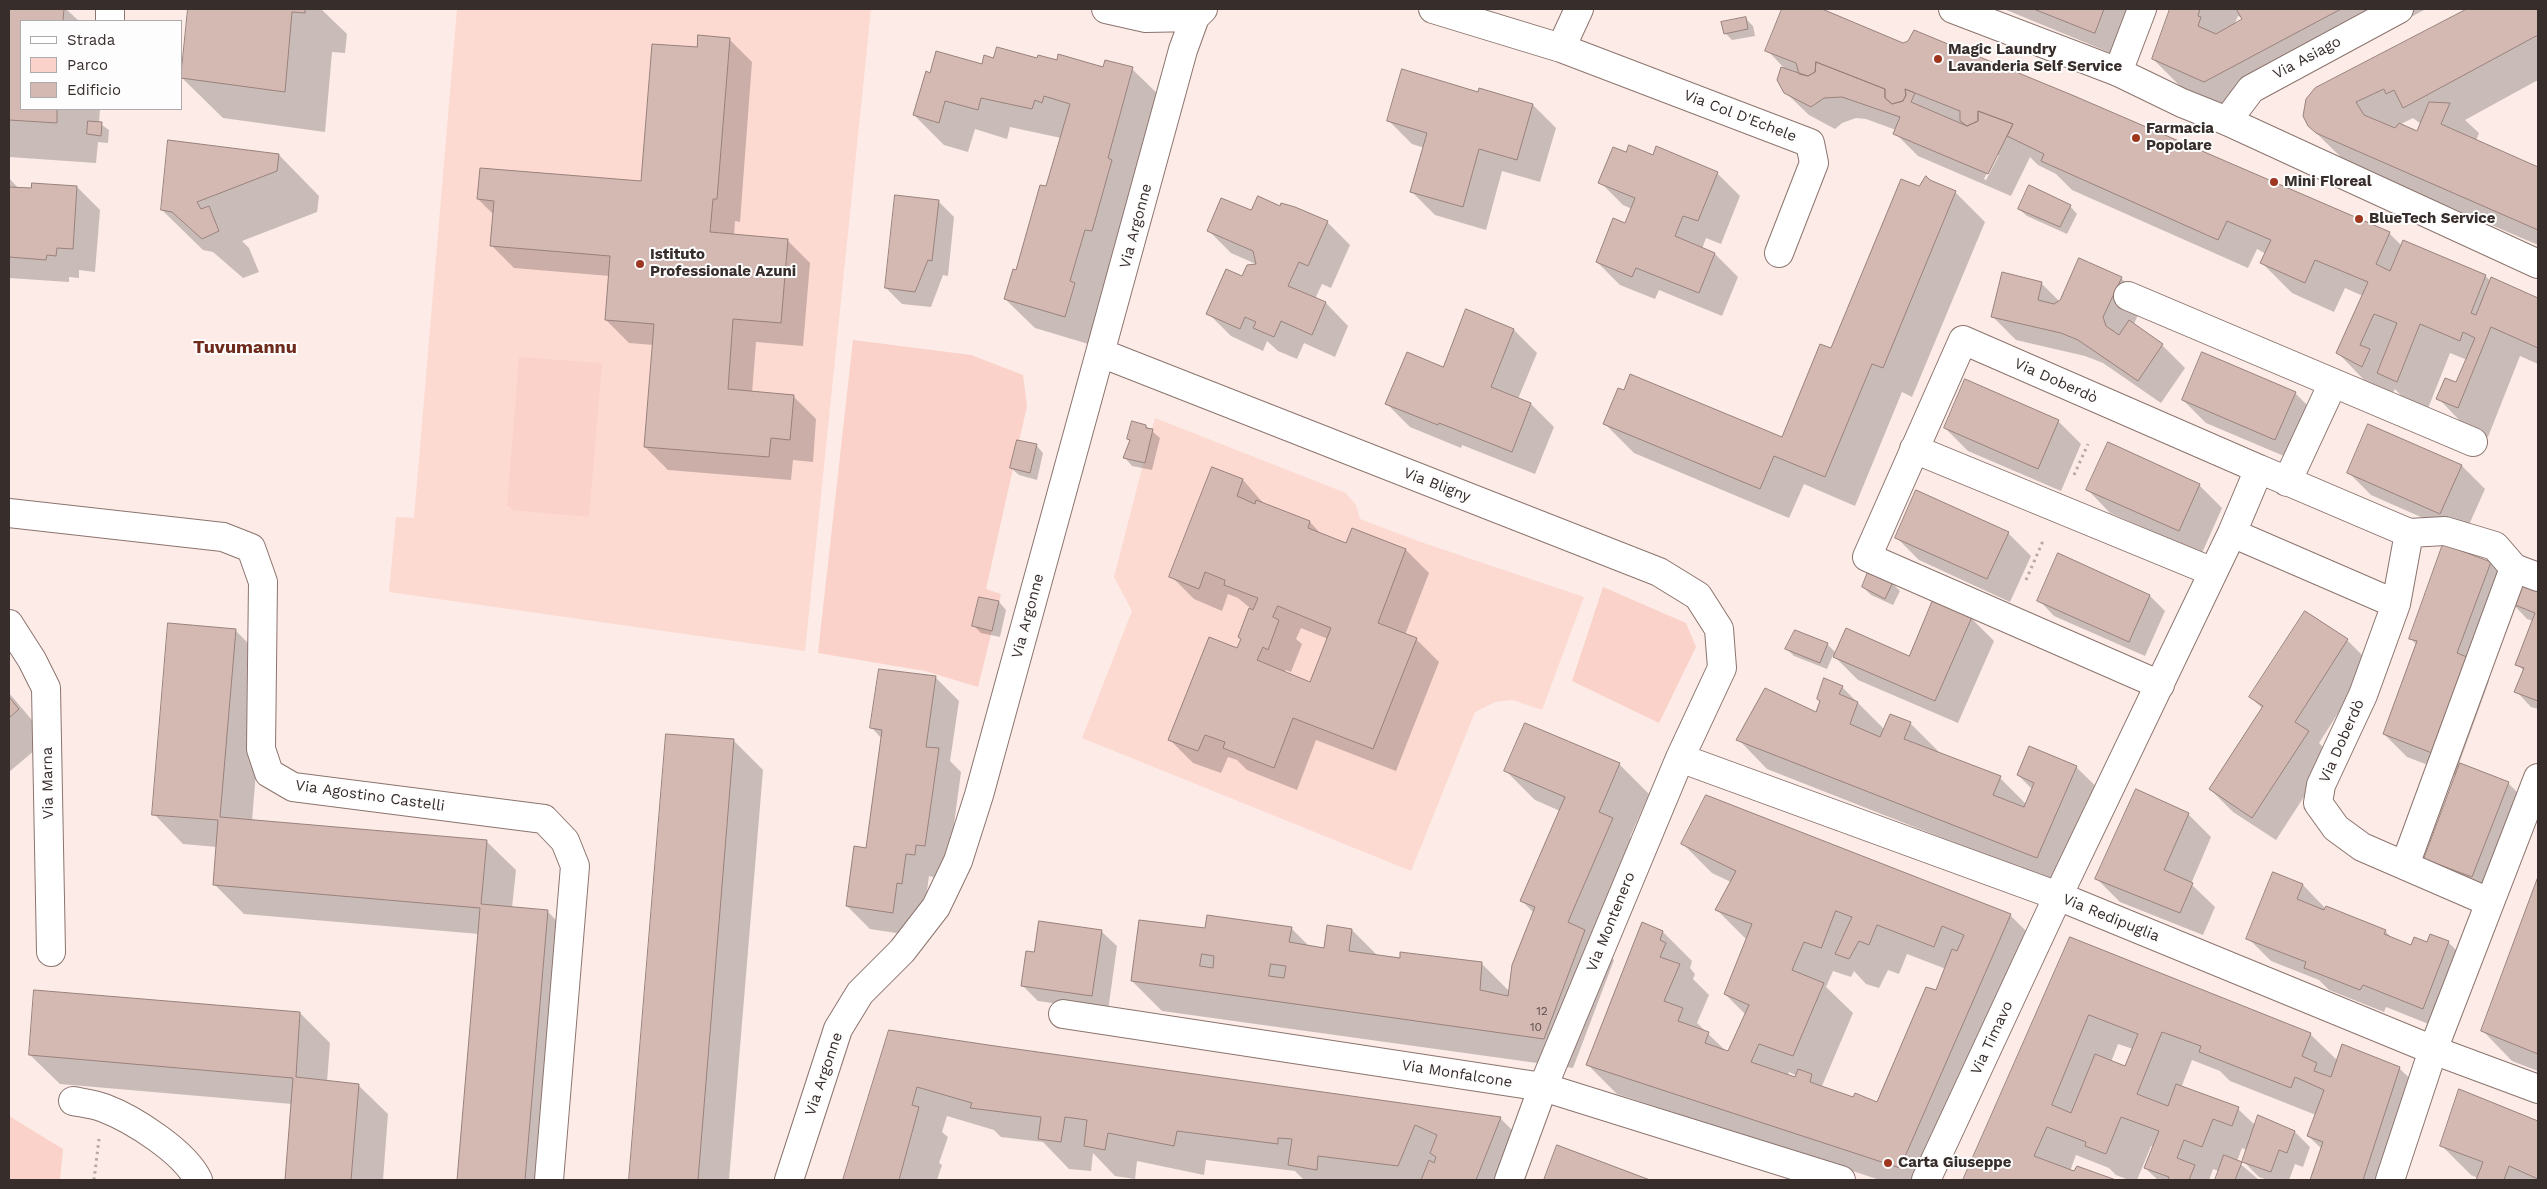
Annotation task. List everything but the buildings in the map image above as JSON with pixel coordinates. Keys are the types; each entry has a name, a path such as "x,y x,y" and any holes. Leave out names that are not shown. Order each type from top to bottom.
{"street":[{"path":"1106,9 1146,18 1199,13"},
{"name":"Via Col D'Echele","path":"1434,9 1561,48 1810,143 1814,163 1779,253"},
{"path":"1561,48 1579,9"},
{"path":"1952,9 2118,72 2182,103 2226,121 2538,264"},
{"path":"2118,72 2142,9"},
{"name":"Via Asiago","path":"2226,121 2251,88 2399,9"},
{"name":"Via Argonne","path":"789,1180 838,1029 860,994 902,951 936,907 958,861 979,795 1183,50 1199,13"},
{"path":"2128,296 2473,442"},
{"name":"Via Doberdò","path":"2160,685 1867,557 1963,340 2287,482 2409,533 2445,531 2494,546 2526,573 2405,865"},
{"name":"Via Bligny","path":"1101,353 1660,572 1698,596 1719,629 1722,668"},
{"path":"2287,482 2333,384"},
{"path":"1914,449 2213,572"},
{"path":"2058,896 2232,533 2259,469"},
{"name":"Via Agostino Castelli","path":"9,513 223,537 251,548 262,582 261,749 269,773 293,787 544,819 565,841 575,866 549,1180"},
{"path":"2232,533 2396,604"},
{"name":"Via Doberdò","path":"2409,533 2396,604 2363,695 2321,785 2318,803 2336,828 2362,847 2489,902"},
{"name":"Via Marna","path":"9,624 32,660 46,688 51,952"},
{"name":"Via Montenero","path":"1509,1180 1543,1088 1680,758 1722,668"},
{"name":"Via Redipuglia","path":"1680,758 2058,896 2433,1050 2538,1089"},
{"path":"2390,1180 2433,1050 2538,778"},
{"name":"Via Timavo","path":"1926,1180 2058,896"},
{"name":"Via Monfalcone","path":"1063,1014 1543,1088 1841,1180"},
{"path":"73,1101 104,1108 170,1147 193,1169 198,1180"}],"path":[{"path":"2074,475 2088,444"},
{"path":"2026,580 2044,541"},
{"path":"94,1180 104,1108"}],"shaded area":[{"name":"Istituto Professionale Azuni","path":"457,9 871,9 805,651 389,592 396,517 414,518"},
{"path":"1155,418 1346,493 1356,505 1360,519 1418,541 1584,597 1542,710 1513,700 1495,702 1475,712 1411,871 1082,738 1132,611 1114,577"}],"green space":[{"path":"853,340 971,355 1023,375 1027,406 986,589 1001,594 978,687 925,671 818,653"},
{"path":"519,357 602,363 589,517 511,510 511,506 507,506"},
{"path":"1603,587 1686,623 1696,647 1659,723 1572,681"},
{"path":"9,1116 63,1149 60,1180 9,1180"}],"place":[{"name":"Magic Laundry Lavanderia Self Service","path":"1938,59"},
{"name":"Farmacia Popolare","path":"2136,138"},
{"name":"Mini Floreal","path":"2274,182"},
{"name":"BlueTech Service","path":"2359,219"},
{"name":"Istituto Professionale Azuni","path":"640,264"},
{"name":"Carta Giuseppe","path":"1888,1163"}],"district":[{"name":"Tuvumannu","path":"245,348"}]}
